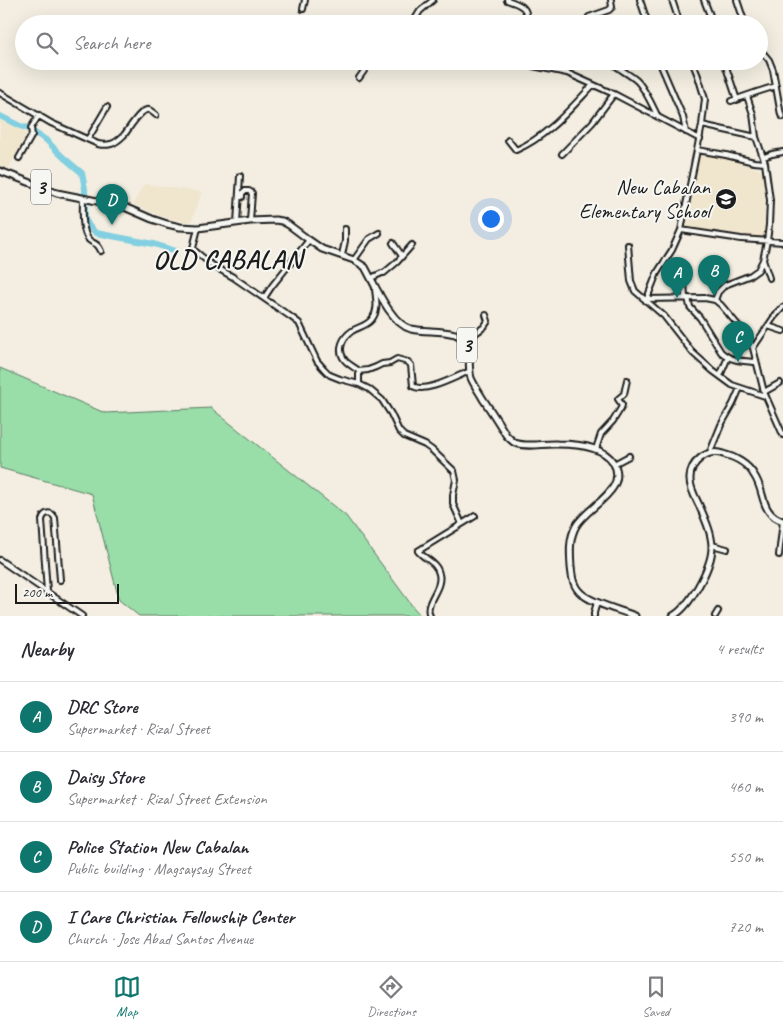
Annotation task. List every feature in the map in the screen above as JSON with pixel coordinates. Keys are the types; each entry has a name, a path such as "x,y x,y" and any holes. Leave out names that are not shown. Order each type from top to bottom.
{"highway":[{"name":"3","path":"0,171 57,193 128,208 152,219 180,227 198,228 250,221 282,221 322,249 354,260 365,267 390,312 400,324 411,328 461,336 469,351 470,371 474,383 506,435 515,442 531,445 558,444 596,449"},
{"path":"596,449 611,459 617,477 613,488 576,526 571,540 573,582 582,595 635,616"},
{"path":"677,615 696,590 711,561 712,545 710,532 692,490 690,480 693,466 702,456 710,452 718,452 743,463 754,474 768,512 776,519 783,521"}],"street":[{"path":"303,9 305,0"},
{"path":"418,15 433,0"},
{"path":"507,0 522,6 526,10 527,15"},
{"path":"597,15 612,7 611,0"},
{"path":"640,0 645,15"},
{"path":"672,0 677,15"},
{"path":"704,0 710,15"},
{"path":"736,0 742,15"},
{"path":"768,59 773,70 781,115 783,117"},
{"path":"359,78 365,70"},
{"path":"552,70 567,73 614,94 700,139"},
{"path":"621,70 636,80 658,117"},
{"path":"663,70 683,117 686,132"},
{"path":"646,300 657,273 672,250 681,230 698,150 705,99 696,70"},
{"path":"727,70 737,100"},
{"path":"508,140 516,150 538,137 557,123 593,85"},
{"path":"731,102 776,86"},
{"path":"0,93 51,123 88,140 105,145 112,144 147,110 156,115"},
{"path":"562,154 576,137 592,123 614,94"},
{"path":"715,300 721,288 758,270 763,260 767,241 770,200 766,163 756,137 753,114 747,96"},
{"path":"88,140 107,107"},
{"path":"19,158 32,134 30,129 39,116"},
{"path":"702,125 756,137"},
{"path":"698,150 766,163"},
{"path":"764,157 783,152"},
{"path":"237,223 240,176"},
{"path":"242,197 244,191 252,193 250,221"},
{"path":"83,199 82,220 86,232 90,240 98,244 102,251"},
{"path":"198,228 193,248 195,251 212,265 234,277 299,323 317,361 330,375 369,388 382,400 399,431 404,436 425,445 454,471 456,480 453,504 462,524"},
{"path":"342,255 345,229"},
{"path":"681,230 783,242"},
{"path":"354,260 369,239 379,233"},
{"path":"264,298 309,240"},
{"path":"393,243 402,256"},
{"path":"371,278 384,273 412,245"},
{"path":"628,246 632,284 635,291 669,321 693,353 727,382 740,388 764,394 780,383"},
{"path":"763,260 769,278"},
{"path":"684,281 690,307 700,318 721,352 735,360 755,362"},
{"path":"374,284 377,305 373,318 366,325 352,331 346,337 341,346 344,358 359,371 368,370 401,359 411,365 413,386 418,388 433,386 470,371"},
{"path":"646,300 687,298 715,300 736,322 753,348 764,394 783,435"},
{"path":"753,348 783,307"},
{"path":"465,341 484,327 488,321 486,315"},
{"path":"768,326 783,331"},
{"path":"720,376 728,357"},
{"path":"359,371 359,384"},
{"path":"596,449 601,434 613,421 621,408 622,404 618,399 624,394 627,380"},
{"path":"710,452 740,388"},
{"path":"614,464 629,456"},
{"path":"47,592 42,520 46,513 53,514 55,518 60,580"},
{"path":"430,616 428,611 438,587 439,573 437,568 418,552 475,516"},
{"path":"778,555 783,521"},
{"path":"712,545 727,550"},
{"path":"0,560 82,616"},
{"path":"594,616 597,602"},
{"path":"715,616 718,611"}],"shaded area":[{"path":"0,120 27,133 9,168 0,165"},
{"name":"New Cabalan Elementary School","path":"698,152 732,160 763,171 765,238 682,228"},
{"path":"144,184 202,192 191,222 158,215 133,204"}],"green space":[{"path":"0,368 105,413 211,408 346,516 421,616 139,616 119,600 92,494 0,468"}],"waterway":[{"path":"0,116 27,128 46,140 82,173 85,189 85,219 96,233 154,244 176,251"}],"place":[{"name":"New Cabalan Elementary School","path":"726,199"},
{"name":"I Care Christian Fellowship Center","path":"112,225"},
{"name":"Daisy Store","path":"714,296"},
{"name":"DRC Store","path":"677,298"},
{"name":"Police Station New Cabalan","path":"738,362"}],"district":[{"name":"OLD CABALAN","path":"228,259"}]}
